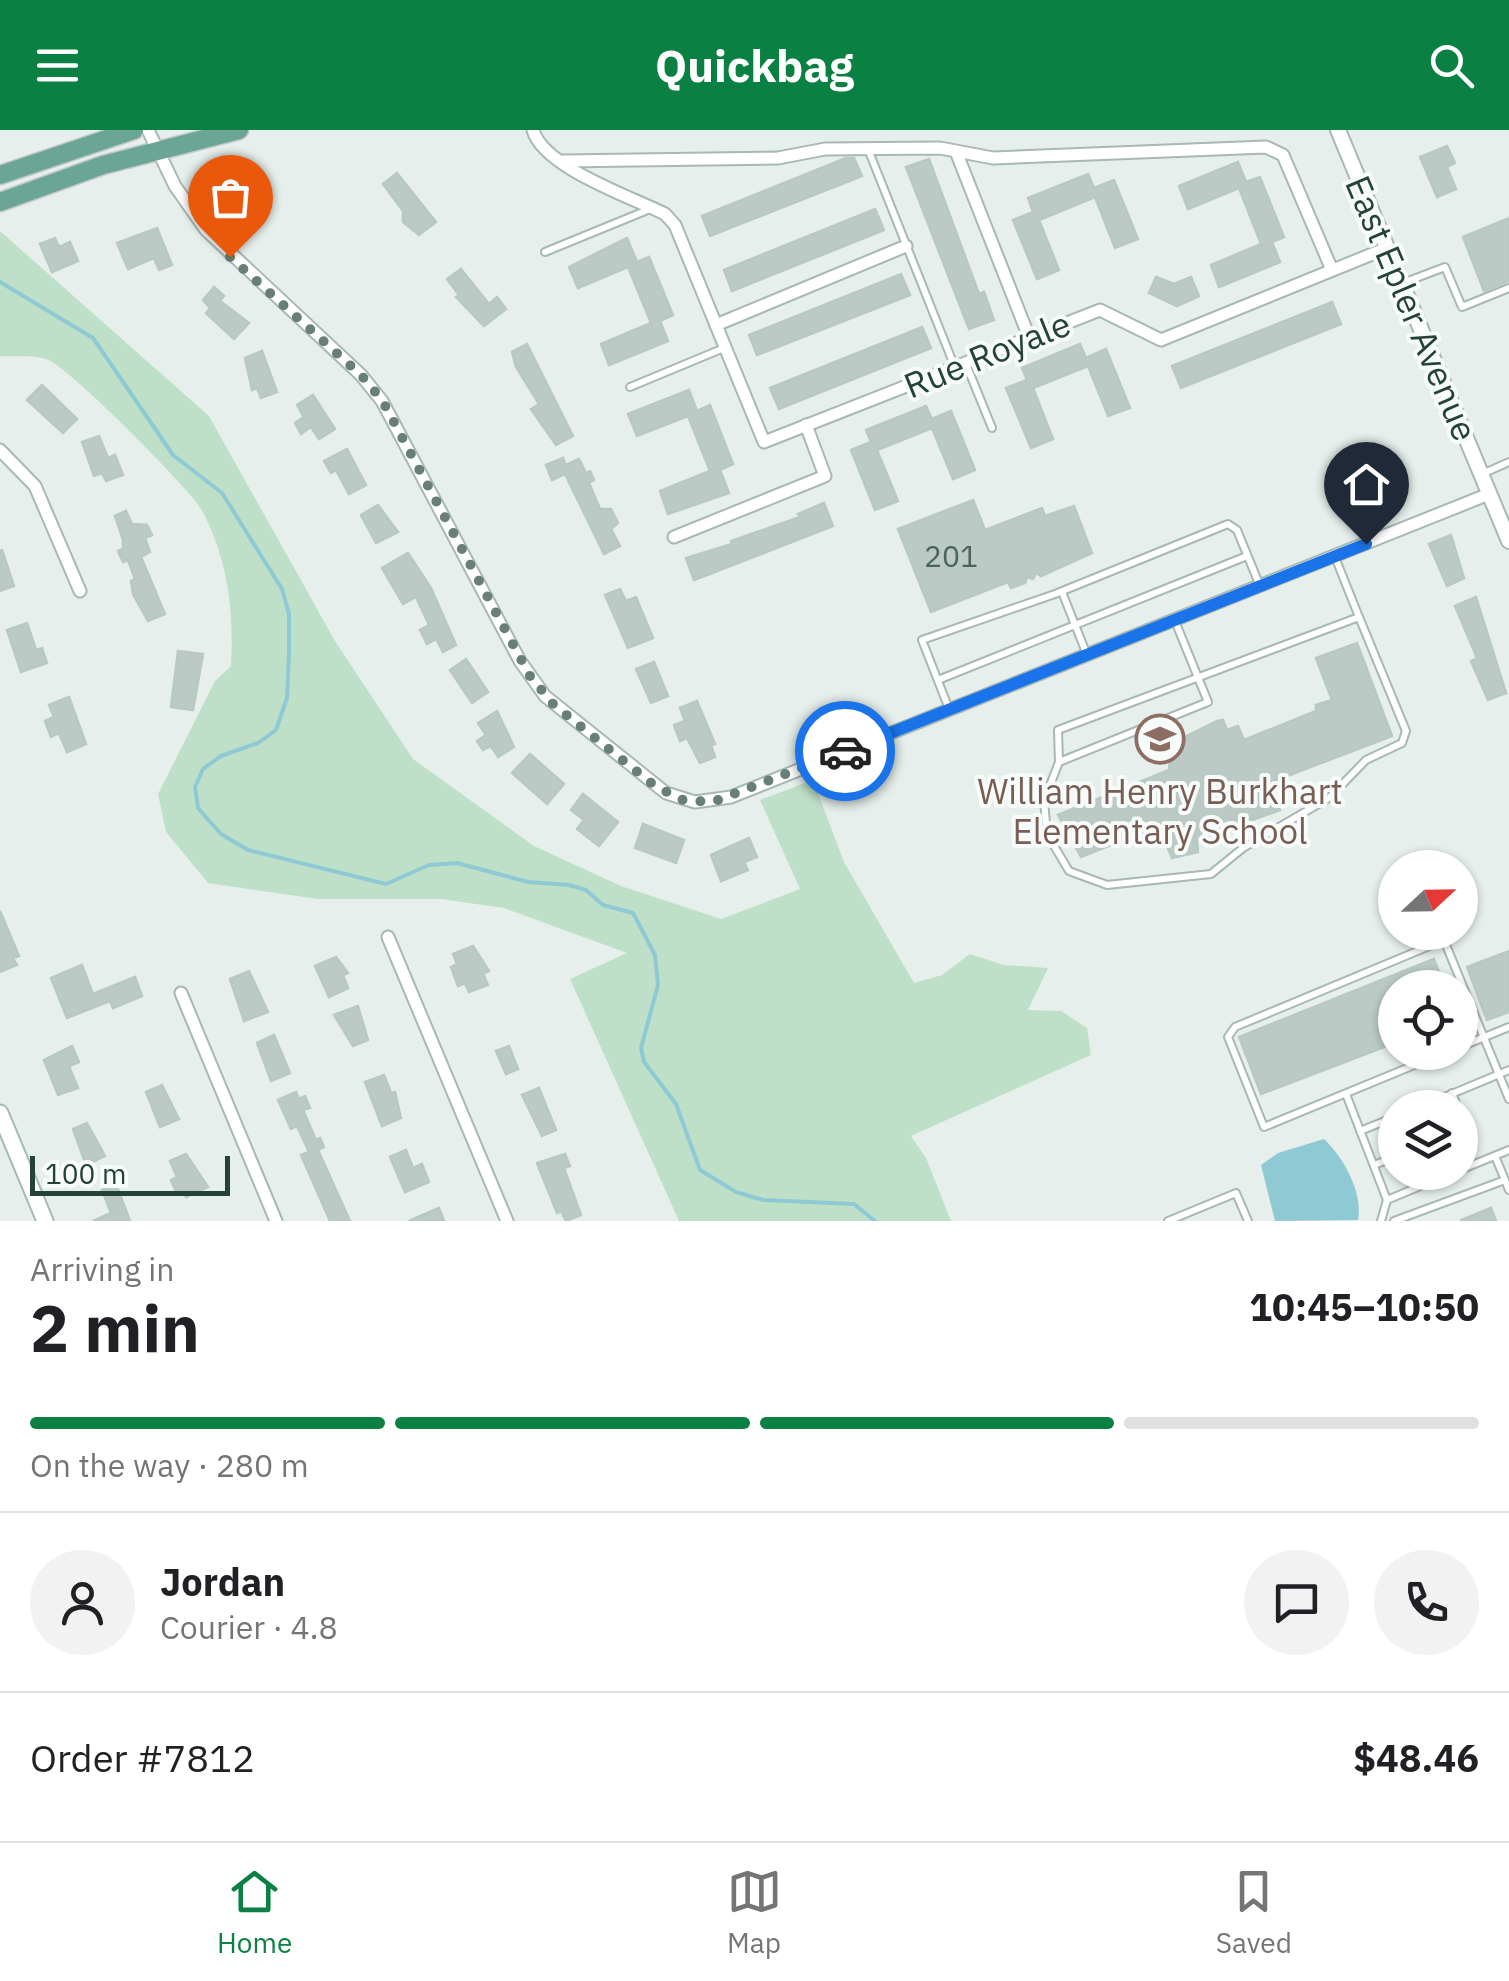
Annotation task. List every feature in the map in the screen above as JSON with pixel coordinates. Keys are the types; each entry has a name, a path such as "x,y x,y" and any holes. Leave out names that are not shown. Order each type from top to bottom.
{"main road":[{"path":"0,175 148,137 239,130"},
{"path":"0,202 148,137"},
{"path":"0,1113 45,1221"}],"street":[{"path":"533,130 540,146 558,161 652,208 675,224 725,348"},
{"name":"East Epler Avenue","path":"1338,130 1509,542"},
{"path":"148,137 184,202 216,242 361,375 382,400 520,661 554,705 655,786 683,800 713,802 782,776 1490,494"},
{"path":"558,161 778,158 825,149 867,148 940,148 993,158 1269,147 1282,156 1332,270"},
{"path":"957,154 1029,337"},
{"path":"716,325 906,246"},
{"name":"Rue Royale","path":"725,348 764,442 1100,310 1160,340 1387,248"},
{"path":"674,538 825,476 806,426"},
{"path":"0,450 35,486 80,591"},
{"path":"388,937 507,1221"},
{"path":"181,993 276,1221"}],"lane":[{"path":"867,148 906,246 992,428"},
{"path":"544,252 652,208"},
{"path":"1402,284 1445,267 1462,307 1509,288"},
{"path":"630,387 725,348"},
{"path":"1481,475 1509,462"},
{"path":"949,710 922,640 1062,592 1228,524 1237,530 1260,586"},
{"path":"938,680 1248,556"},
{"path":"1335,556 1406,731 1402,743 1366,760 1329,798 1243,848 1211,874 1106,885 1069,872 1052,848 1044,820 1044,801 1059,762 1058,730 1359,617"},
{"path":"1062,592 1087,655"},
{"path":"1059,762 1208,702 1174,620"},
{"path":"1403,1070 1264,1128 1228,1037 1235,1026 1444,940 1509,1099"},
{"path":"1478,1040 1509,1027"},
{"path":"1459,1090 1509,1070"},
{"path":"1346,1094 1387,1200 1382,1221"},
{"path":"1360,1131 1378,1124"},
{"path":"1478,1163 1509,1150"},
{"path":"1495,1156 1509,1190"},
{"path":"1374,1165 1378,1163"},
{"path":"1394,1221 1505,1180"},
{"path":"1387,1200 1411,1190"},
{"path":"1168,1221 1236,1193 1248,1221"}],"green space":[{"path":"0,231 209,416 335,641 413,759 534,846 621,886 721,919 800,889 760,800 813,780 844,862 914,983 942,975 970,954 1004,965 1048,968 1028,1010 1061,1011 1087,1028 1091,1055 911,1136 926,1158 951,1221 679,1221 570,979 627,953 504,908 441,899 317,899 208,883 166,832 158,794 215,681 231,666 230,605 218,546 201,509 175,477 77,382 46,359 0,356"}],"water":[{"path":"1324,1139 1350,1176 1358,1199 1358,1220 1275,1221 1261,1165 1278,1153"}],"building":[{"path":"1447,146 1455,163 1447,167 1456,189 1437,197 1420,157"},
{"path":"854,158 862,176 710,236 702,216"},
{"path":"929,159 979,294 984,292 994,320 969,329 906,167"},
{"path":"1238,162 1246,182 1260,177 1284,237 1272,242 1280,262 1219,287 1211,265 1261,244 1239,188 1188,209 1179,186"},
{"path":"397,173 436,222 419,235 403,222 403,211 383,184"},
{"path":"1088,174 1094,188 1114,180 1138,239 1115,248 1095,197 1039,220 1059,270 1037,279 1013,220 1033,212 1028,198"},
{"path":"875,209 884,230 732,291 724,270"},
{"path":"1509,218 1509,281 1484,291 1463,237"},
{"path":"157,228 172,265 159,270 154,258 128,269 117,243"},
{"path":"55,238 59,247 70,242 78,261 52,272 40,244"},
{"path":"627,238 637,262 649,257 673,315 660,321 668,341 609,365 601,344 651,323 628,267 578,288 569,267"},
{"path":"461,269 489,304 497,297 506,309 484,326 456,297 459,295 447,279"},
{"path":"901,274 910,295 757,355 749,335"},
{"path":"1156,277 1174,284 1191,277 1199,296 1177,306 1149,293"},
{"path":"214,287 224,296 220,301 249,323 234,339 206,313 210,308 203,300"},
{"path":"1332,302 1341,324 1181,388 1172,366"},
{"path":"922,327 931,348 779,409 770,388"},
{"path":"527,344 573,436 556,445 531,409 539,404 516,367 512,352"},
{"path":"1080,344 1086,358 1106,349 1130,408 1108,416 1088,366 1033,388 1053,439 1031,448 1006,388 1027,380 1022,368"},
{"path":"262,351 277,392 261,398 257,388 252,390 245,358"},
{"path":"42,385 77,419 63,433 27,400"},
{"path":"689,390 697,411 710,405 733,464 720,470 729,493 668,514 660,491 710,471 688,416 637,436 628,414"},
{"path":"313,395 335,429 319,439 311,427 301,434 295,423 304,417 297,405"},
{"path":"926,406 932,419 951,411 975,470 953,479 932,428 877,450 898,501 875,510 851,450 871,442 866,430"},
{"path":"99,436 108,458 115,455 123,475 106,481 102,473 94,476 82,442"},
{"path":"347,449 366,485 349,494 336,470 331,473 324,461"},
{"path":"563,458 566,465 579,459 586,473 590,471 594,480 589,483 600,509 611,509 618,523 611,529 620,546 604,554 565,474 552,480 546,465"},
{"path":"973,500 985,530 1042,508 1045,516 1074,506 1092,553 1041,576 1036,573 1033,579 1027,577 1025,583 1011,588 1008,582 931,612 898,529"},
{"path":"824,503 833,526 694,580 686,558 800,517 798,514"},
{"path":"378,505 398,532 376,543 361,515"},
{"path":"126,511 132,524 147,525 152,535 145,538 150,552 141,557 165,614 148,621 133,594 131,581 135,579 128,560 123,562 118,551 123,549 123,540 115,516"},
{"path":"1451,535 1464,578 1447,586 1429,544"},
{"path":"0,551 14,586 0,591"},
{"path":"408,553 431,588 456,645 443,652 436,639 427,644 420,630 429,625 416,597 403,604 382,568"},
{"path":"620,589 626,601 636,597 653,638 628,648 605,595"},
{"path":"1476,597 1506,693 1488,700 1471,661 1477,658 1455,606"},
{"path":"27,623 36,650 42,648 47,663 21,672 7,630"},
{"path":"1357,643 1392,736 1269,783 1280,810 1197,840 1198,852 1172,858 1159,826 1081,857 1058,815 1169,770 1170,757 1181,739 1217,721 1223,720 1227,730 1238,726 1244,740 1316,711 1316,705 1332,700 1316,658"},
{"path":"178,651 203,654 193,710 171,707"},
{"path":"466,659 488,692 472,703 450,670"},
{"path":"654,662 668,696 651,703 636,669"},
{"path":"69,697 86,744 67,752 59,733 51,737 45,721 54,717 49,705"},
{"path":"697,701 715,744 711,745 715,757 700,763 687,738 680,741 674,725 685,721 680,708"},
{"path":"497,711 514,747 498,757 491,746 483,750 477,741 486,735 478,723"},
{"path":"530,754 564,784 547,804 512,773"},
{"path":"583,794 618,822 599,846 577,829 584,820 571,810"},
{"path":"643,824 684,840 676,863 635,848"},
{"path":"749,838 757,857 744,862 748,870 721,881 711,855"},
{"path":"0,911 19,956 13,958 17,965 0,972"},
{"path":"473,946 489,971 483,974 488,985 469,992 465,983 458,986 451,967 457,964 453,954"},
{"path":"1509,951 1509,1012 1487,1020 1478,996 1478,970 1467,967"},
{"path":"336,957 348,973 343,975 348,988 329,997 315,966"},
{"path":"1434,959 1438,970 1406,970"},
{"path":"82,965 93,994 135,977 142,996 113,1008 110,1001 67,1018 51,978"},
{"path":"249,971 268,1012 244,1021 230,979"},
{"path":"1378,981 1378,1049 1261,1094 1239,1037"},
{"path":"358,1006 368,1040 353,1046 334,1015"},
{"path":"274,1035 290,1073 271,1081 257,1043"},
{"path":"72,1046 79,1062 69,1066 78,1088 58,1095 44,1060"},
{"path":"509,1046 518,1069 506,1074 496,1051"},
{"path":"384,1075 391,1093 395,1092 401,1118 382,1126 365,1082"},
{"path":"162,1085 179,1119 160,1127 146,1092"},
{"path":"539,1088 556,1130 542,1136 522,1095"},
{"path":"296,1092 299,1099 305,1096 310,1108 303,1110 316,1140 320,1138 324,1147 318,1150 350,1221 330,1221 301,1155 309,1152 297,1126 291,1129 278,1100"},
{"path":"87,1123 105,1156 86,1165 73,1129"},
{"path":"406,1150 413,1168 422,1164 429,1182 405,1192 390,1157"},
{"path":"186,1154 208,1187 186,1197 183,1191 177,1194 171,1180 177,1177 170,1161"},
{"path":"565,1154 570,1166 564,1168 581,1215 566,1221 561,1211 557,1213 537,1163"},
{"path":"116,1184 130,1221 93,1221 111,1213 102,1190"},
{"path":"439,1208 444,1221 409,1221"},
{"path":"1491,1208 1496,1221 1461,1221 1461,1220"}],"waterway":[{"path":"0,282 93,338 173,455 222,493 282,589 289,614 289,655 287,698 276,730 258,743 221,756 203,769 195,787 198,808 221,834 248,850 386,884 429,865 457,863 528,882 569,885 586,890 603,905 633,913 655,955 658,985 641,1048 644,1062 676,1104 700,1170 736,1192 763,1200 854,1204 875,1221"}],"way so far":[{"path":"230,257 361,375 382,400 520,661 545,696 564,713 655,786 695,802 731,797 845,751"}],"place":[{"name":"William Henry Burkhart Elementary School","path":"1160,739"}],"route":[{"path":"845,751 1366,544"}]}
